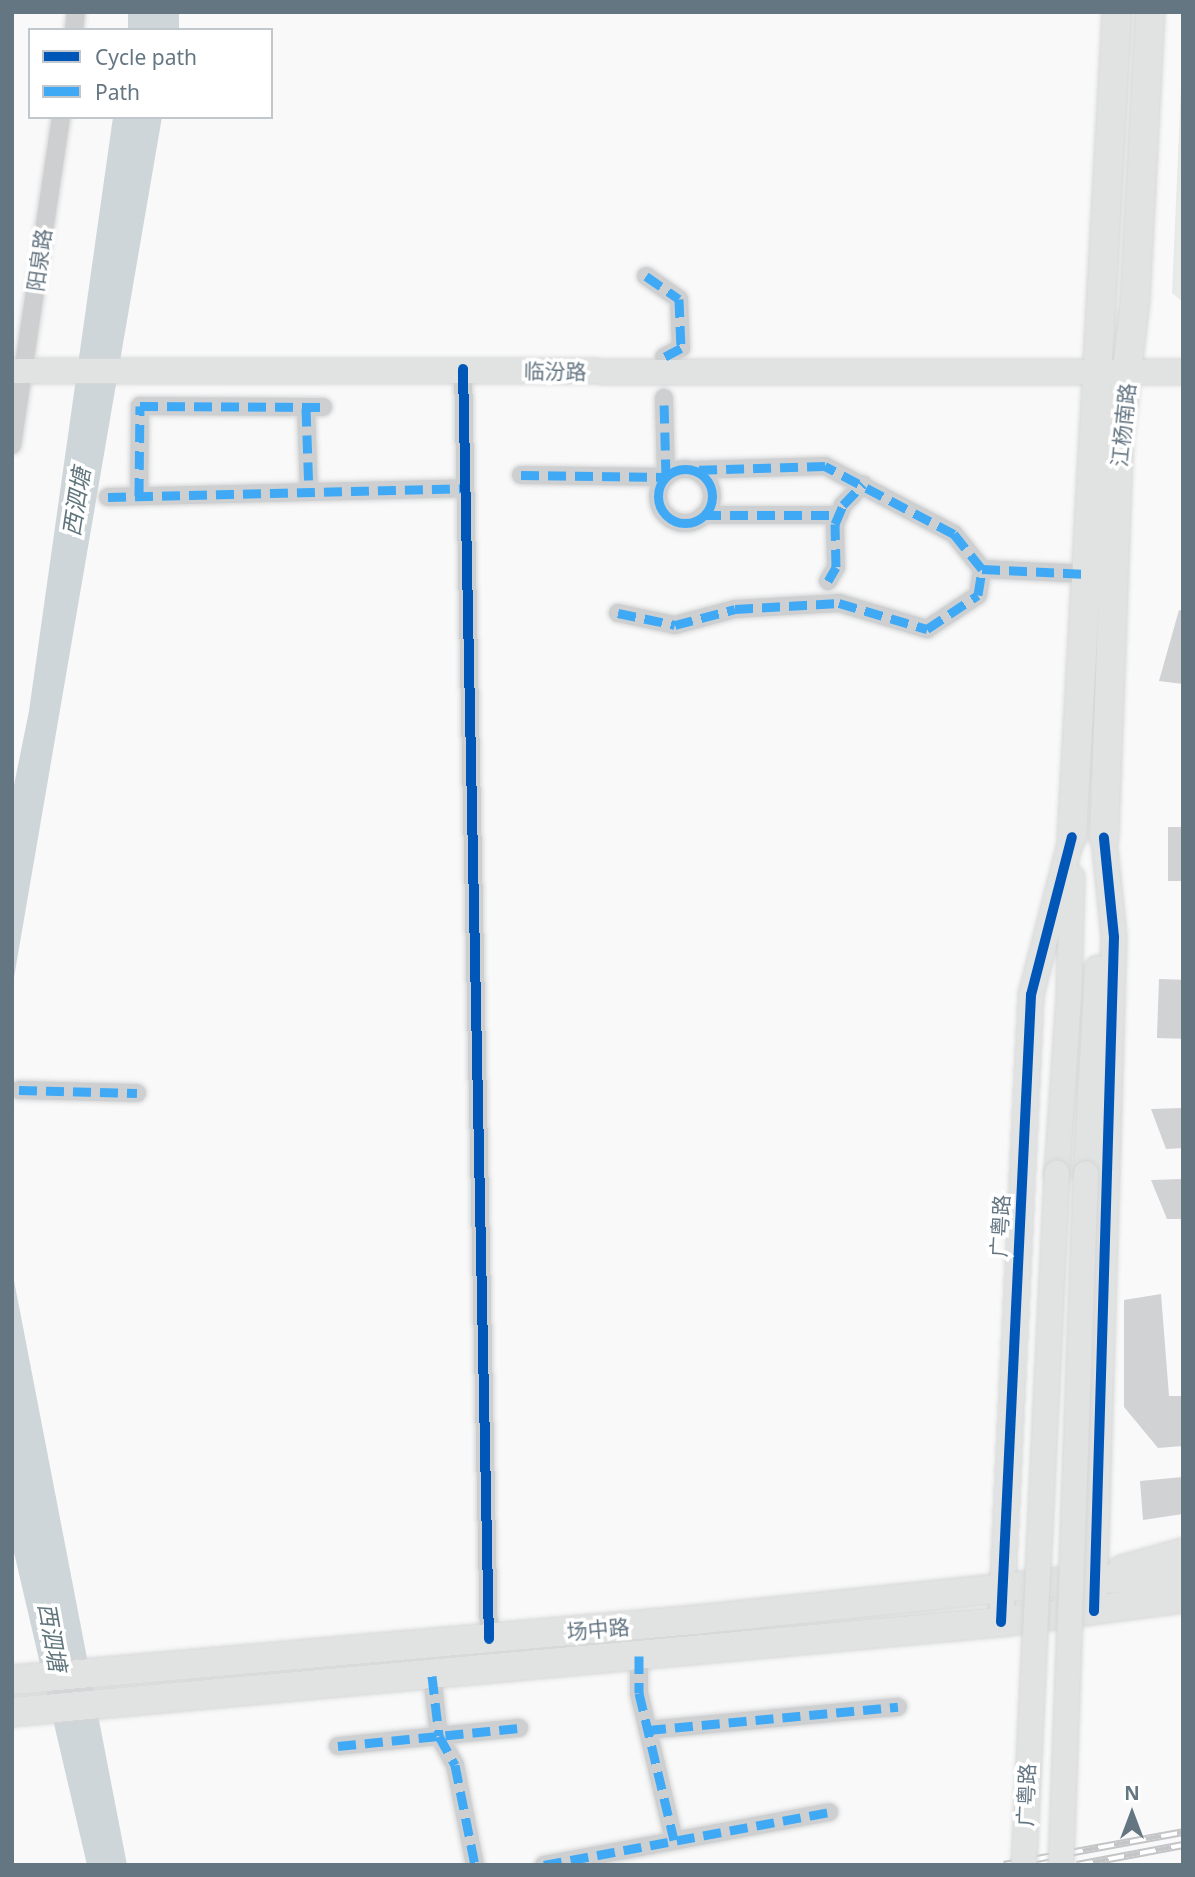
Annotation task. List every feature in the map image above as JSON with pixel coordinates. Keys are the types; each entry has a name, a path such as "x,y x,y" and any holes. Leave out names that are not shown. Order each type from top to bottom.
{"main road":[{"name":"江杨南路","path":"1072,837 1117,12"},
{"name":"江杨南路","path":"1104,838 1119,437 1129,372 1150,12"},
{"name":"临汾路","path":"24,370 463,369 757,375 1183,372"},
{"name":"广粤路","path":"1024,1865 1057,1173 1069,995 1072,837"},
{"name":"广粤路","path":"1001,1622 1031,995 1072,837"},
{"name":"广粤路","path":"1061,1865 1086,1172 1104,838"},
{"path":"1094,1611 1114,937 1104,838"},
{"path":"1094,1579 1183,1553"},
{"name":"场中路","path":"24,1679 489,1639 1094,1579 1183,1577"},
{"name":"场中路","path":"24,1712 1001,1622 1183,1598"},
{"name":"场中路","path":"1094,1611 1183,1612"}],"street":[{"name":"阳泉路","path":"12,445 61,119"},
{"path":"646,276 679,299 681,348 664,356"},
{"path":"463,369 489,1639"},
{"path":"664,398 666,477 659,492 666,515 689,522 703,515 710,506 711,488 692,470"},
{"path":"139,496 139,406 314,408 309,492"},
{"path":"522,475 666,477 692,470 825,466 954,534 982,569 978,595 927,629 839,603 735,610 675,625 618,613"},
{"path":"828,581 836,567 839,514 863,484"},
{"path":"108,497 465,488"},
{"path":"703,515 839,514"},
{"path":"982,569 1087,573"},
{"path":"19,1090 137,1093"},
{"path":"639,1656 639,1693 674,1840"},
{"path":"432,1676 439,1736 455,1765 475,1865"},
{"path":"648,1730 898,1707"},
{"path":"338,1746 519,1728"},
{"path":"544,1865 829,1812"}],"shaded area":[{"path":"1183,41 1183,302 1172,293"}],"water":[{"path":"128,12 179,12 179,28 128,28"},
{"name":"西泗塘","path":"113,119 162,119 12,989 12,795 29,711"},
{"name":"西泗塘","path":"12,1270 127,1865 87,1865 12,1544"}],"building":[{"path":"1179,610 1183,611 1183,684 1159,681"},
{"path":"1168,827 1183,827 1183,881 1168,881"},
{"path":"1159,979 1183,980 1181,1039 1157,1038"},
{"path":"1183,1108 1183,1148 1166,1149 1151,1109"},
{"path":"1183,1179 1183,1219 1167,1219 1151,1180"},
{"path":"1161,1294 1169,1396 1183,1396 1183,1446 1158,1448 1124,1407 1124,1300"},
{"path":"1183,1477 1183,1514 1143,1520 1140,1481"}],"railway":[{"path":"1004,1865 1183,1832"},
{"path":"1077,1865 1183,1845"}],"marked path":[{"path":"646,276 679,299 681,348 664,357"},
{"path":"521,475 666,477 664,398"},
{"path":"139,496 140,406 323,407"},
{"path":"306,408 309,492"},
{"path":"618,613 675,625 735,609 839,603 927,629 978,595 982,569 954,534 825,466 692,470"},
{"path":"685,469 704,477 712,496 704,515 685,523 666,515 658,496 666,477 685,469"},
{"path":"828,581 836,567 835,524 843,505 863,484"},
{"path":"108,497 465,488"},
{"path":"703,515 839,515"},
{"path":"982,569 1087,574"},
{"path":"19,1090 137,1093"},
{"path":"639,1656 639,1693 674,1840"},
{"path":"432,1676 439,1736 455,1765 475,1865"},
{"path":"648,1730 898,1707"},
{"path":"338,1746 519,1728"},
{"path":"544,1865 829,1812"}],"cycle path":[{"path":"463,369 489,1639"},
{"path":"1001,1622 1031,995 1072,837"},
{"path":"1094,1611 1114,937 1104,838"}]}
